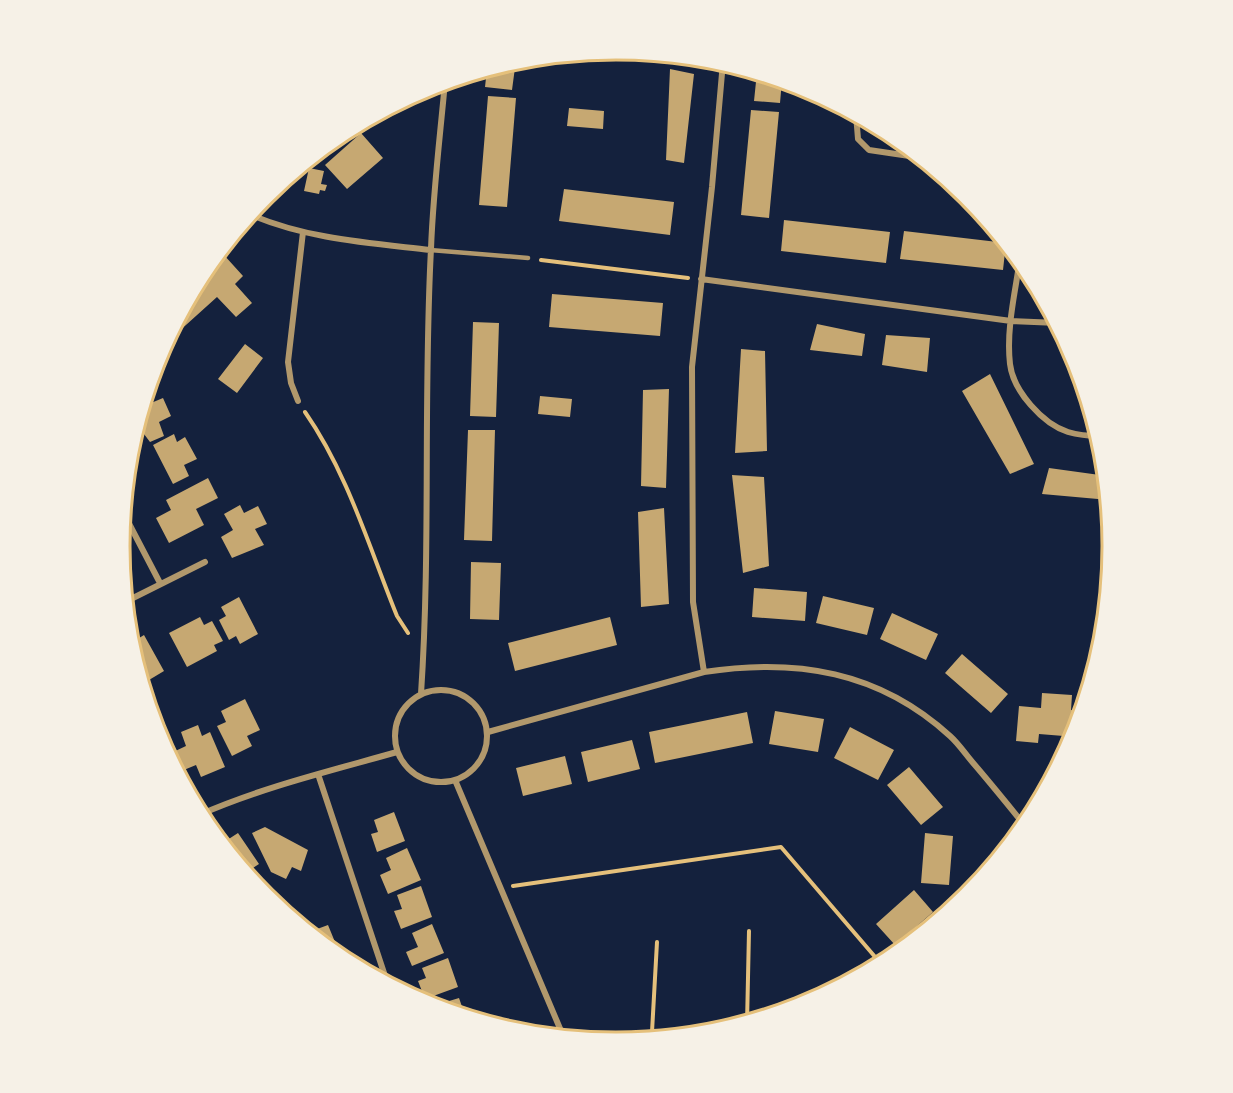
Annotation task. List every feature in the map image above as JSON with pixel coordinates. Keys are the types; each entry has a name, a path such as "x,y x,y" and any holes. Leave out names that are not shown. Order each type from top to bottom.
{"street":[{"path":"704,672 693,591 692,367 722,72"},
{"path":"421,694 430,250 444,92"},
{"path":"857,123 858,140 869,150 905,155"},
{"path":"258,218 303,232 366,243 430,250"},
{"path":"298,401 291,383 288,362 303,232"},
{"path":"1018,272 1011,321 1010,366 1021,393 1040,415 1066,431 1089,434"},
{"path":"701,279 1011,321 1048,323"},
{"path":"131,527 160,583"},
{"path":"133,598 205,562"},
{"path":"488,732 704,672 741,667 799,667 829,672 884,691 910,706 951,737 1019,819"},
{"path":"447,689 464,695 482,714 488,732 486,748 480,761 470,772 455,780 440,782 423,779 403,763 397,752 394,740 399,716 409,702 421,694 429,690 447,689"},
{"path":"208,811 250,794 397,752"},
{"path":"318,774 384,974"},
{"path":"455,780 561,1030"}],"lane":[{"path":"430,250 528,258"}],"path":[{"path":"528,258 701,279"},
{"path":"298,401 324,440 343,478 397,616 423,656"},
{"path":"501,888 781,847 875,958"},
{"path":"747,1014 749,931"},
{"path":"652,1032 657,942"}],"building":[{"path":"670,69 694,74 684,163 666,160"},
{"path":"515,71 512,90 485,87 486,78"},
{"path":"756,81 781,89 780,103 754,101"},
{"path":"488,96 516,98 507,207 479,205"},
{"path":"569,108 604,111 603,129 567,126"},
{"path":"751,110 779,112 769,218 741,215"},
{"path":"361,133 383,158 347,189 325,165"},
{"path":"311,168 324,171 321,184 327,185 325,191 320,190 319,194 304,191 308,171"},
{"path":"564,189 674,202 670,235 559,221"},
{"path":"784,220 890,232 886,263 781,251"},
{"path":"904,231 995,242 1005,254 1003,270 900,259"},
{"path":"226,257 243,276 235,284 252,303 236,317 217,297 181,330 195,303"},
{"path":"552,294 663,303 660,336 549,327"},
{"path":"473,322 499,323 496,417 470,416"},
{"path":"817,324 865,334 862,356 810,350"},
{"path":"886,335 930,338 927,372 882,365"},
{"path":"245,344 263,358 237,393 218,379"},
{"path":"741,349 765,351 767,451 735,453"},
{"path":"990,374 1034,464 1010,474 962,391"},
{"path":"669,389 666,488 641,486 643,390"},
{"path":"540,396 572,399 570,417 538,414"},
{"path":"163,398 171,416 159,422 164,436 150,442 144,434 152,402"},
{"path":"468,430 495,430 492,541 464,540"},
{"path":"174,434 177,442 185,437 197,459 184,465 189,476 173,484 153,445"},
{"path":"1049,468 1098,475 1101,499 1042,494"},
{"path":"732,475 764,477 769,566 743,573"},
{"path":"208,478 218,498 196,509 204,525 169,543 156,518 171,510 166,500"},
{"path":"240,505 244,513 258,506 267,524 255,529 264,545 232,558 221,537 233,530 224,514"},
{"path":"664,508 669,604 641,607 638,512"},
{"path":"471,562 501,563 499,620 470,619"},
{"path":"754,588 807,592 805,621 752,617"},
{"path":"823,596 874,608 867,635 816,623"},
{"path":"239,597 258,634 240,644 236,636 229,640 219,620 226,616 221,607"},
{"path":"892,613 938,634 926,660 880,639"},
{"path":"200,617 204,625 212,621 223,641 214,645 217,651 187,667 169,633"},
{"path":"610,617 617,645 515,671 508,643"},
{"path":"144,635 164,671 149,680 139,641 139,638"},
{"path":"962,654 1008,694 991,713 945,673"},
{"path":"1042,693 1072,695 1071,710 1074,710 1065,736 1039,734 1038,743 1016,741 1019,706 1041,708"},
{"path":"245,699 260,730 247,736 252,746 232,756 217,726 226,722 221,711"},
{"path":"775,711 824,719 818,752 769,744"},
{"path":"747,712 753,743 655,763 649,732"},
{"path":"198,725 202,736 210,732 225,767 201,777 196,765 184,770 175,751 186,746 181,732"},
{"path":"850,727 894,750 878,780 834,758"},
{"path":"632,740 640,769 588,782 581,752"},
{"path":"565,756 572,784 523,796 516,768"},
{"path":"909,767 943,807 921,825 887,785"},
{"path":"394,812 405,841 377,852 371,834 378,832 374,820"},
{"path":"265,827 308,850 301,871 292,867 286,879 271,872 252,833"},
{"path":"238,833 259,864 252,868 228,839"},
{"path":"925,833 953,836 949,885 921,883"},
{"path":"407,848 421,880 388,894 380,875 391,870 386,858"},
{"path":"421,886 432,917 401,929 394,911 402,909 397,895"},
{"path":"914,890 933,912 895,945 876,924"},
{"path":"432,924 444,953 412,966 406,952 418,947 412,933"},
{"path":"328,925 336,943 320,932 317,929"},
{"path":"448,958 458,987 432,997 423,993 418,981 426,978 422,968"},
{"path":"459,998 462,1008 460,1007 446,1002"}]}
